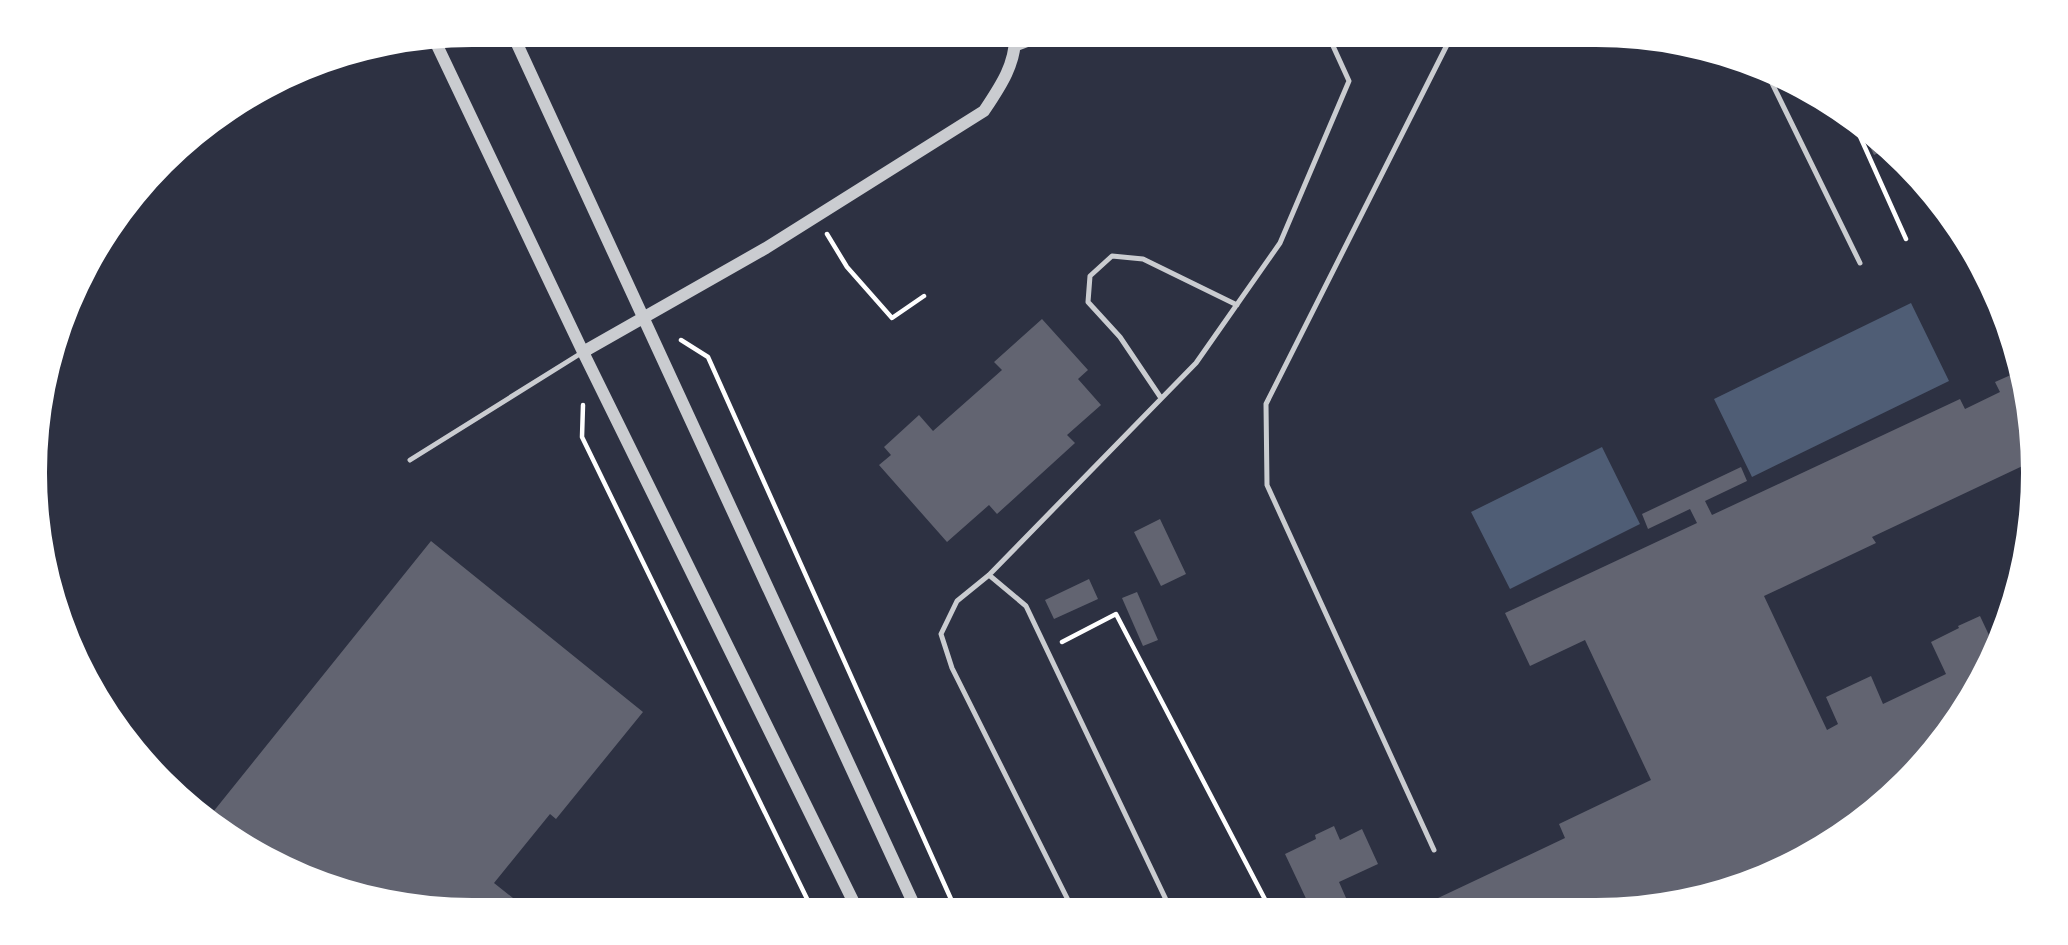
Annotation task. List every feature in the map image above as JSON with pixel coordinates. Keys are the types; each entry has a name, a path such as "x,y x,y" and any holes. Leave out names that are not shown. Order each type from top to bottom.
{"street":[{"path":"519,47 911,898"},
{"path":"439,49 583,352 852,898"},
{"path":"583,352 817,215 984,111 1005,80 1016,49"}],"lane":[{"path":"1016,49 1021,47"},
{"path":"1067,898 952,668 941,634 957,601 989,575 1196,362 1280,243 1349,81 1333,47"},
{"path":"1434,850 1267,485 1266,404 1446,47"},
{"path":"1774,87 1860,263"},
{"path":"1161,398 1120,337 1088,302 1090,276 1112,256 1143,259 1237,305"},
{"path":"410,460 583,352"},
{"path":"989,575 1026,606 1165,898"}],"path":[{"path":"1862,142 1906,239"},
{"path":"817,215 847,267 892,318 924,296"},
{"path":"645,318 708,357 951,898"},
{"path":"583,400 582,437 807,898"},
{"path":"1047,650 1116,614 1264,898"}],"water":[{"path":"1911,303 1949,381 1752,477 1714,399"},
{"path":"1602,447 1640,524 1510,589 1471,512"}],"building":[{"path":"1042,319 1088,370 1078,379 1101,405 1067,435 1075,443 997,514 989,505 947,542 879,465 891,455 884,447 919,415 933,431 1002,370 994,362"},
{"path":"2009,376 2017,417 2021,467 1872,537 1876,543 1764,596 1827,730 1838,724 1826,697 1871,676 1883,704 1946,674 1931,642 1980,616 1988,634 1964,685 1915,753 1876,792 1832,826 1784,854 1732,875 1678,890 1596,898 1438,898 1565,838 1559,824 1651,780 1585,640 1530,666 1505,613 1697,523 1690,509 1648,529 1642,514 1741,467 1747,481 1705,501 1712,515 1960,399 1965,409 2000,392 1995,382"},
{"path":"1160,519 1186,574 1161,586 1134,532"},
{"path":"431,541 643,712 556,819 550,814 494,883 513,898 445,897 390,890 362,883 284,854 214,810"},
{"path":"1089,579 1098,599 1054,619 1045,600"},
{"path":"1137,592 1158,640 1143,646 1122,598"},
{"path":"1334,826 1340,840 1362,829 1378,864 1339,882 1346,898 1306,898 1285,854 1316,839 1315,835"}]}
